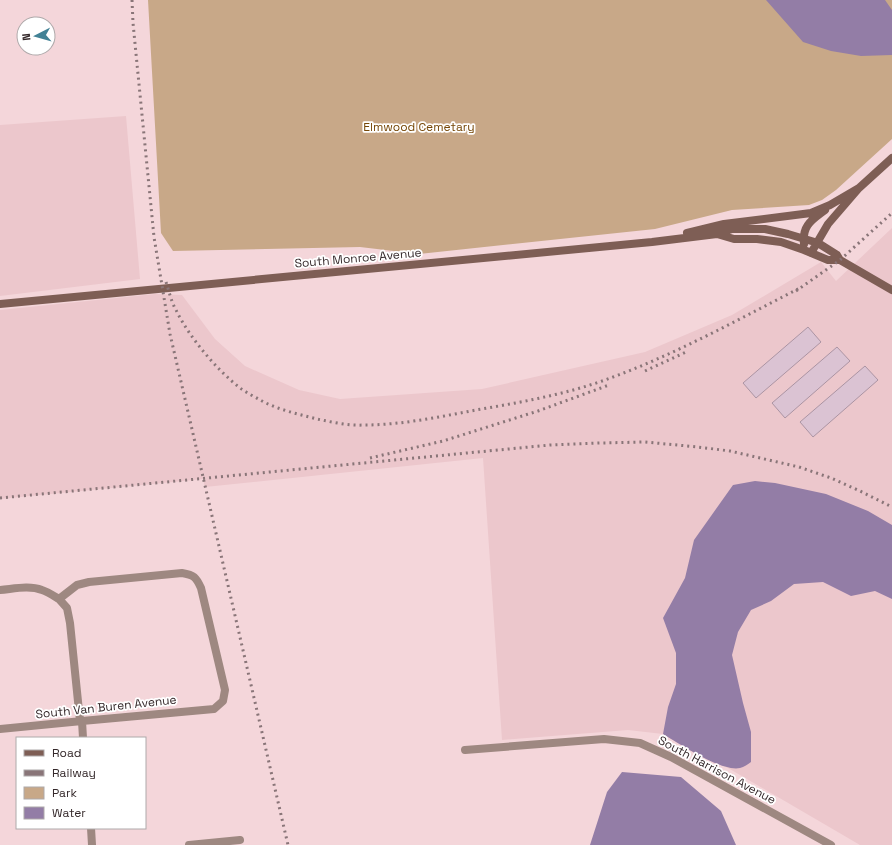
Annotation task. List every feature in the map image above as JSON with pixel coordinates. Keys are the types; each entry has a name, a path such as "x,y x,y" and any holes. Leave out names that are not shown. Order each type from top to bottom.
{"main road":[{"path":"830,205 806,227 804,238 808,252 818,243 828,224 846,205 859,188 892,158"},
{"path":"652,242 724,224 811,213 830,205 859,188"},
{"name":"South Monroe Avenue","path":"0,304 652,242 717,234 732,229 760,229 788,234 818,243 837,255 840,260 892,290"},
{"name":"South Monroe Avenue","path":"717,234 734,239 757,239 781,242 828,260 840,260"}],"street":[{"name":"South Van Buren Avenue","path":"0,730 214,709 223,701 225,690 213,636 201,588 197,579 192,575 182,573 89,582 77,585 60,599"},
{"path":"0,590 27,588 41,589 60,599 67,608 84,737"},
{"name":"South Harrison Avenue","path":"464,750 604,739 640,743 671,757 831,845"},
{"path":"91,829 92,845"},
{"path":"189,845 240,840"}],"shaded area":[{"path":"126,116 140,279 0,296 0,125"},
{"path":"892,228 892,845 860,845 728,768 696,754 663,734 628,730 502,740 483,458 205,487 203,479 0,499 0,310 155,294 182,295 215,339 245,366 299,390 340,399 482,389 645,352 732,315 821,262 836,281"}],"green space":[{"name":"Elmwood Cemetary","path":"148,0 892,0 892,139 836,190 822,200 809,205 732,210 655,229 419,254 360,247 173,251 161,233"}],"water":[{"path":"766,0 885,0 892,10 892,55 861,56 831,51 803,42"},
{"path":"755,481 775,483 826,494 868,511 892,525 892,599 875,591 851,596 823,582 794,584 771,601 751,610 738,632 732,655 751,732 751,762 741,768 732,768 712,762 663,734 668,707 676,684 676,653 663,618 685,578 694,540 733,485"},
{"path":"622,772 681,777 721,811 736,845 590,845 607,792"}],"building":[{"path":"808,327 821,342 756,398 743,383"},
{"path":"837,347 850,361 785,418 772,403"},
{"path":"865,366 878,380 813,437 800,422"}],"railway":[{"path":"132,0 154,237 170,334 288,845"},
{"path":"796,291 840,260 892,213"},
{"path":"166,282 174,307 188,331 222,372 240,388 262,401 282,409 317,419 352,425 392,424 434,418 511,404 580,388 637,368 685,346 800,288"},
{"path":"645,371 686,352"},
{"path":"370,458 443,441 538,411 609,385"},
{"path":"0,498 550,445 645,442 730,451 799,467 831,478 892,507"}]}
